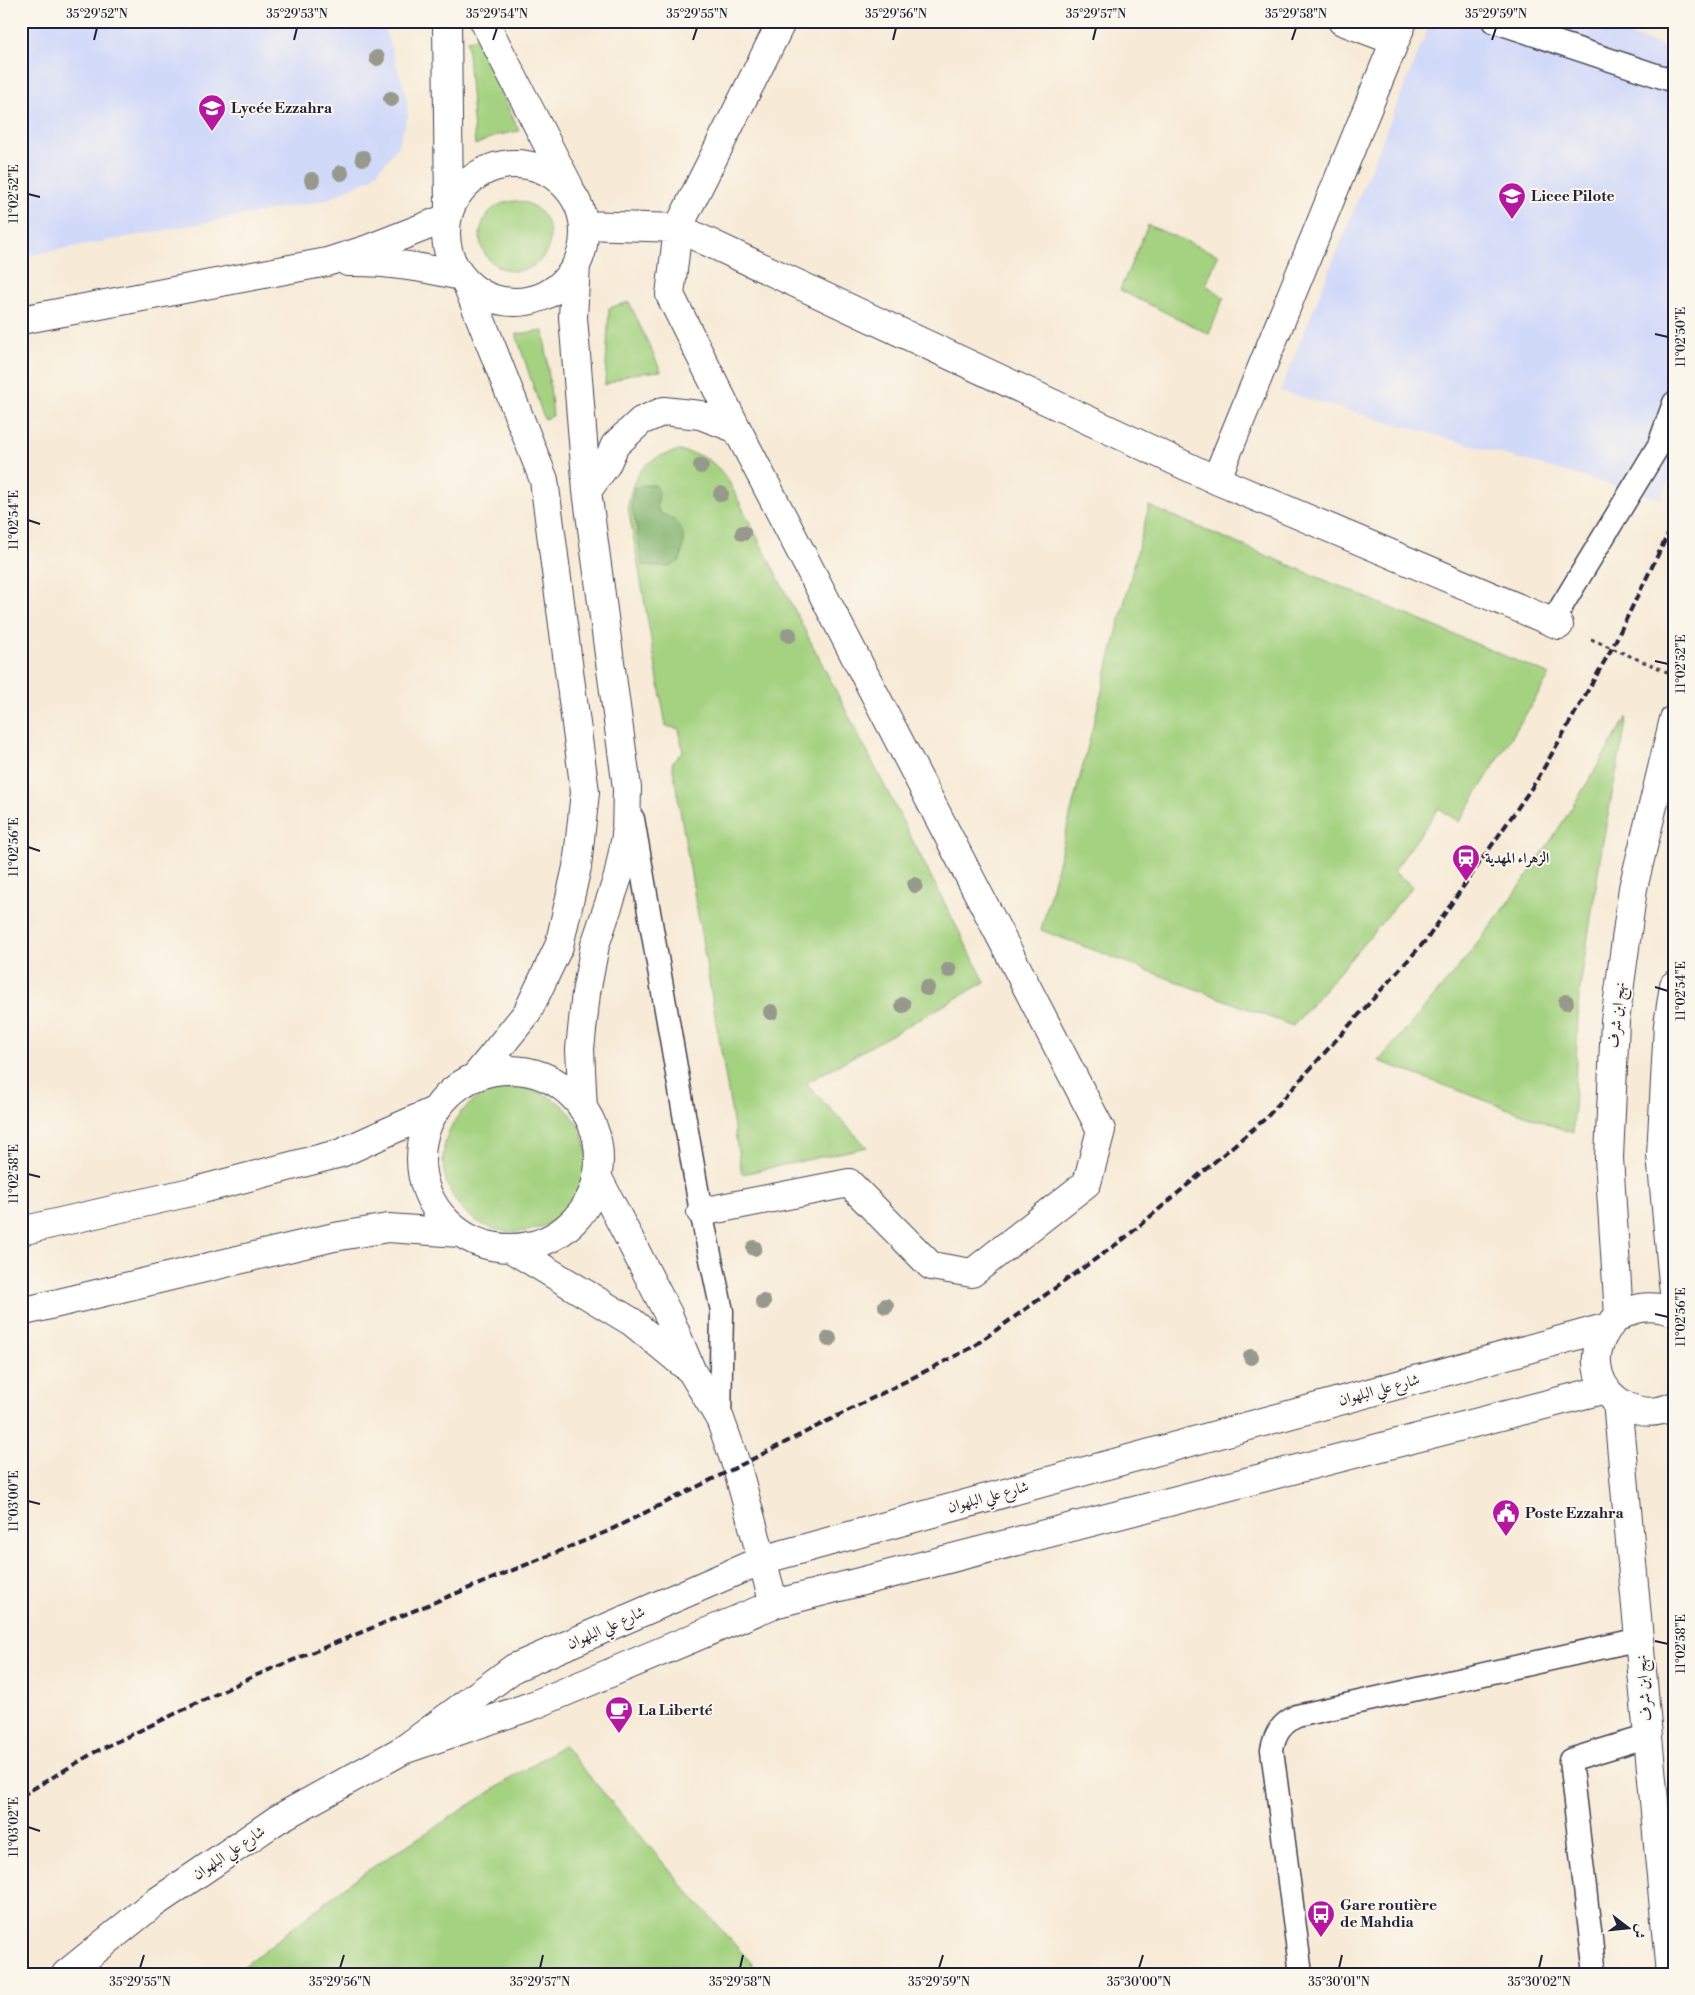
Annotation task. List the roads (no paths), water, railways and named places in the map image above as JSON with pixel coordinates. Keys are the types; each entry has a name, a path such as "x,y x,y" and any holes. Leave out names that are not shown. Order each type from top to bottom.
{"street":[{"path":"447,21 447,248 452,263 463,279 544,480 585,792 577,867 559,946 527,1013 476,1077"},
{"path":"484,21 576,199 584,225 583,246 576,265 572,317 587,492 627,788 626,836 618,877 595,945 586,993 580,1049 584,1109"},
{"path":"701,1212 849,1183 931,1266 972,1273 1087,1184 1101,1130 670,295 678,228 782,21"},
{"path":"1216,480 1399,31 1342,21"},
{"path":"21,320 327,262 368,249 448,215 461,189 482,172 507,163 534,166 558,178 576,199"},
{"path":"584,225 678,228 1216,480 1556,624"},
{"path":"327,262 371,261 416,266 463,279 483,295 504,301 525,301 546,295 563,282 576,265"},
{"path":"587,492 606,465 615,445 641,420 664,411 700,415 737,428"},
{"name":"نهج ابن شرف","path":"1670,1974 1640,1640 1611,1395 1598,1374 1597,1358 1600,1342 1613,1322 1608,1158 1615,1021 1633,888 1674,719"},
{"path":"1674,985 1668,1025 1660,1155 1674,1293"},
{"path":"499,1070 523,1071 547,1078 560,1086 584,1109 594,1130 598,1153 597,1176 591,1195 580,1213 567,1228 549,1239 530,1246 510,1248 492,1246 475,1241 460,1233 445,1220 433,1204 425,1186 421,1166 422,1146 427,1127 436,1110 447,1096 460,1085 476,1077 499,1070"},
{"path":"21,1230 195,1191 341,1153 436,1110"},
{"path":"597,1176 668,1314 692,1372 720,1419 737,1467 774,1604"},
{"path":"21,1312 334,1237 388,1228 460,1233"},
{"path":"510,1248 632,1322 692,1372"},
{"name":"شارع علي البلهوان","path":"66,1974 149,1907 278,1819 403,1750 514,1668 762,1560 1613,1322 1632,1309 1647,1306 1674,1312"},
{"path":"1611,1395 1632,1409 1649,1412 1674,1406"},
{"name":"شارع علي البلهوان","path":"403,1750 534,1705 774,1604 1611,1395"}],"lane":[{"path":"1493,21 1674,81"},
{"path":"1556,624 1659,445 1674,403"},
{"path":"627,788 701,1212 722,1311 720,1419"},
{"path":"1301,1974 1272,1750 1274,1739 1287,1721 1307,1714 1640,1640"},
{"path":"1595,1974 1570,1760 1648,1736"}],"railway":[{"path":"21,1796 95,1752 252,1677 606,1532 737,1467 971,1348 1125,1238 1266,1118 1427,939 1537,780 1612,648 1674,522"}],"place":[{"name":"Lycée Ezzahra","path":"212,132"},
{"name":"Licee Pilote","path":"1512,220"},
{"name":"الزهراء المهدية","path":"1466,882"},
{"name":"Poste Ezzahra","path":"1506,1537"},
{"name":"La Liberté","path":"619,1734"},
{"name":"Gare routière de Mahdia","path":"1321,1938"}]}
